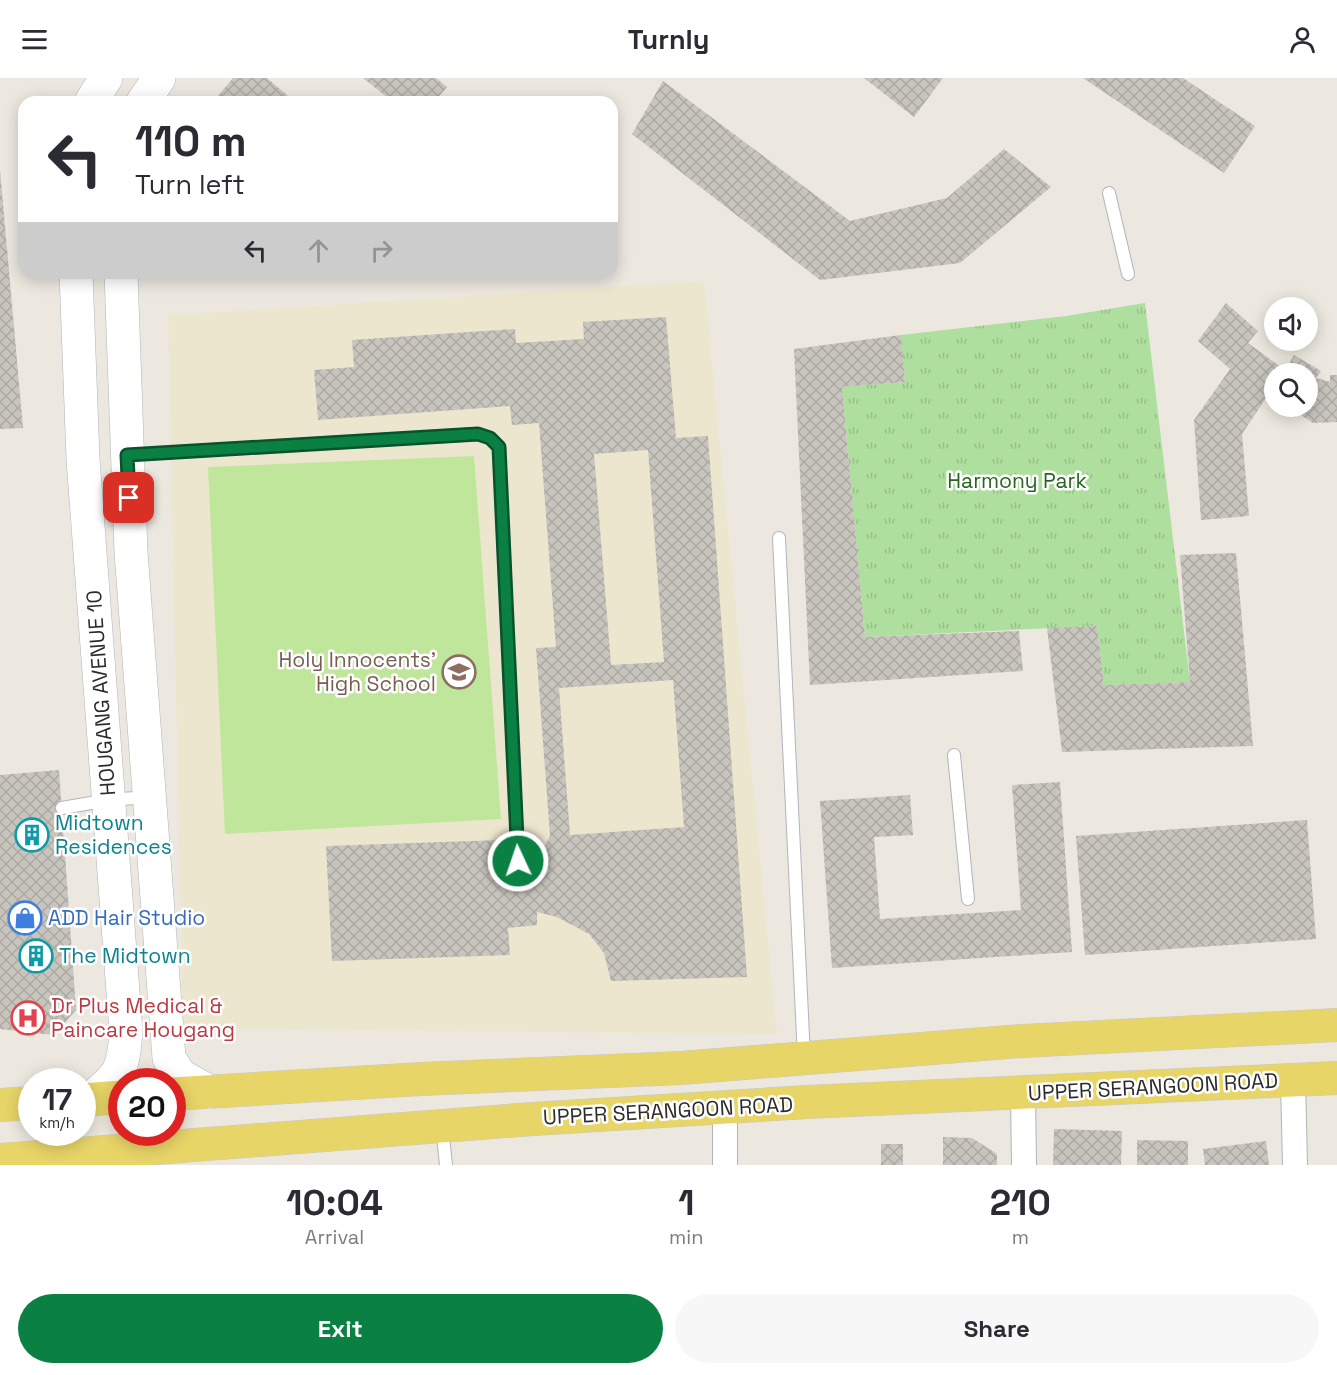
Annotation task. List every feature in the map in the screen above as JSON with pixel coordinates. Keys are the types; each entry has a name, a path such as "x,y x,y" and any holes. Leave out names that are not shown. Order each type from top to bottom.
{"main road":[{"path":"95,96 106,78"},
{"path":"147,96 159,78"},
{"name":"HOUGANG AVENUE 10","path":"76,279 82,437 102,796 126,1032 124,1064 111,1083 96,1093"},
{"name":"HOUGANG AVENUE 10","path":"120,279 131,552 169,1058 180,1075 210,1092"},
{"name":"UPPER SERANGOON ROAD","path":"186,1093 681,1068 1022,1041 1337,1025"},
{"name":"UPPER SERANGOON ROAD","path":"0,1160 441,1126 726,1108 1337,1078"},
{"path":"0,1105 18,1104"}],"street":[{"path":"1293,1080 1295,1165"},
{"path":"1023,1093 1024,1165"},
{"path":"725,1165 726,1108"}],"lane":[{"path":"1109,193 1128,274"},
{"path":"127,455 478,434 490,438 499,447 518,861"},
{"path":"779,538 789,764 801,936 804,1058"},
{"path":"954,755 968,899"},
{"path":"62,808 102,796 149,797"},
{"path":"441,1126 446,1165"}],"shaded area":[{"name":"Holy Innocents' High School","path":"704,281 777,1034 183,1029 168,315"}],"green space":[{"name":"Harmony Park","path":"1145,303 1190,682 1104,685 1097,626 865,637 842,387 905,382 901,335 1066,316"},
{"path":"474,456 501,819 225,834 208,467"}],"building":[{"path":"233,78 267,78 288,96 218,96"},
{"path":"363,78 436,78 447,87 439,96 386,96"},
{"path":"864,78 943,78 914,117"},
{"path":"1083,78 1183,78 1255,126 1224,173"},
{"path":"663,81 850,221 947,198 1004,149 1051,187 960,263 820,280 632,134"},
{"path":"0,170 23,428 0,429"},
{"path":"1226,303 1258,331 1248,343 1275,363 1264,363 1264,401 1242,434 1249,516 1201,520 1194,420 1230,369 1198,341"},
{"path":"666,317 676,438 708,436 747,977 611,981 604,953 589,934 557,917 537,912 537,925 508,928 510,955 332,961 326,846 501,840 503,862 540,855 550,836 536,648 556,647 539,423 512,425 510,406 318,420 314,370 354,367 352,340 515,329 516,343 584,339 583,322","holes":["648,450 664,662 611,665 594,454","673,680 684,827 570,835 559,688"]},
{"path":"901,335 905,382 842,387 865,637 1019,631 1023,671 810,685 794,349"},
{"path":"1294,355 1308,363 1289,363"},
{"path":"1330,375 1337,375 1337,422 1313,423 1304,417 1318,417 1318,379 1330,382"},
{"path":"1236,553 1253,746 1062,752 1047,628 1097,626 1104,685 1190,682 1180,555"},
{"name":"The Midtown","path":"59,770 76,1010 54,1035 0,1029 0,775"},
{"path":"1060,782 1072,952 832,968 820,801 910,795 913,835 874,837 880,919 1021,910 1012,785"},
{"path":"1307,820 1316,939 1085,955 1076,836"},
{"path":"1054,1129 1122,1131 1121,1165 1053,1165"},
{"path":"943,1137 972,1138 997,1154 997,1165 943,1165"},
{"path":"1137,1140 1188,1141 1188,1165 1137,1165"},
{"path":"1266,1141 1269,1165 1205,1165 1203,1149"},
{"path":"881,1144 903,1144 903,1165 881,1165"}],"place":[{"name":"Holy Innocents' High School","path":"459,672"},
{"name":"Midtown Residences","path":"32,835"},
{"name":"ADD Hair Studio","path":"25,918"},
{"name":"The Midtown","path":"36,956"},
{"name":"Dr Plus Medical & Paincare Hougang","path":"28,1018"}],"route":[{"path":"129,498 127,455 478,434 490,438 499,447 518,861"}]}
